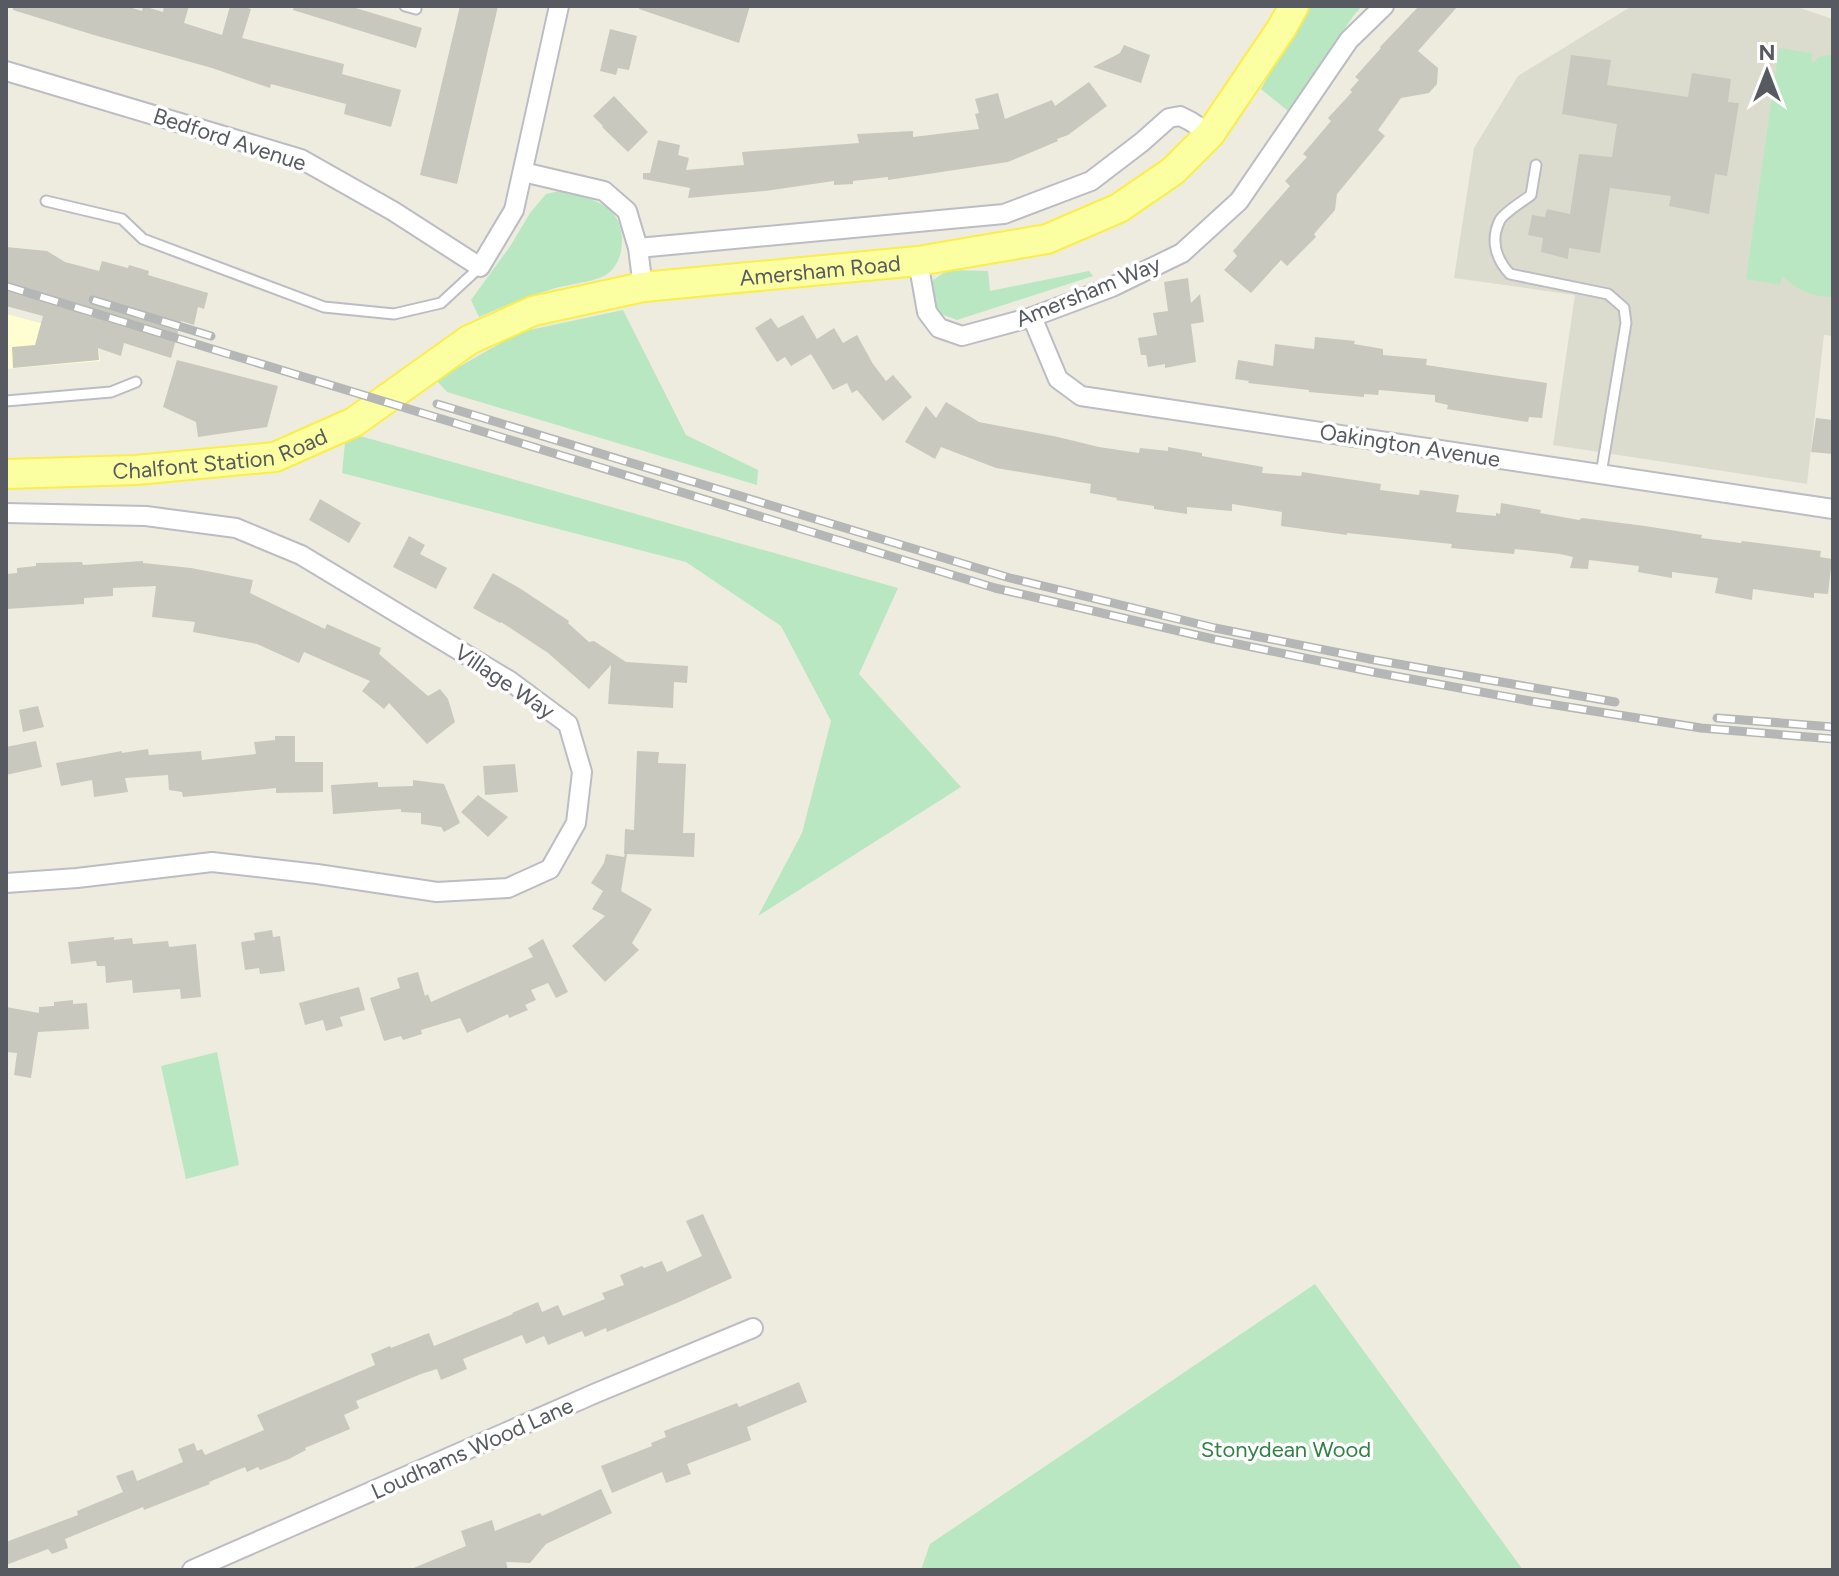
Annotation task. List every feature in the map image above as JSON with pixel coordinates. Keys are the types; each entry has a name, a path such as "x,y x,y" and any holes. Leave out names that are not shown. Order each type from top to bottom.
{"main road":[{"name":"Amersham Road","path":"417,376 469,340 533,311 643,287 918,261 1047,239 1119,208 1173,171 1210,134 1294,6"},
{"name":"Chalfont Station Road","path":"6,474 136,470 275,457 354,422 417,376"}],"street":[{"path":"480,267 514,210 559,6"},
{"name":"Amersham Way","path":"918,261 927,312 939,328 962,336 1032,317 1112,287 1182,253 1239,201 1349,40 1384,6"},
{"name":"Bedford Avenue","path":"6,71 301,159 393,211 480,267"},
{"name":"Amersham Road","path":"638,248 1004,214 1091,181 1169,118 1180,116 1210,134"},
{"path":"523,172 604,191 627,211 638,248 643,287"},
{"name":"Oakington Avenue","path":"1032,317 1058,379 1081,396 1833,509"},
{"name":"Village Way","path":"6,513 146,516 236,528 301,555 510,681 568,724 582,772 576,823 550,869 508,888 437,892 212,862 6,883"},
{"name":"Loudhams Wood Lane","path":"192,1570 596,1393 753,1328"}],"lane":[{"path":"405,6 416,9"},
{"path":"1536,165 1531,195 1501,219 1494,244 1500,263 1510,274 1608,294 1624,308 1626,323 1601,474"},
{"path":"46,201 122,219 143,239 324,307 394,314 441,303 480,267"},
{"path":"6,401 111,392 136,382"}],"shaded area":[{"path":"1632,6 1794,6 1833,19 1833,336 1824,335 1807,484 1553,445 1575,295 1454,278 1474,148 1518,76"},
{"path":"6,314 97,338 100,361 6,369"}],"green space":[{"path":"1308,6 1362,6 1288,111 1261,89"},
{"path":"1779,48 1812,53 1812,63 1819,57 1833,54 1833,297 1805,292 1782,276 1780,285 1746,279"},
{"path":"559,191 596,201 617,218 622,240 618,261 604,276 555,288 479,317 471,300 530,213 546,194"},
{"path":"948,270 988,271 990,291 1089,271 1093,276 957,320 938,313 929,301 933,280"},
{"path":"623,310 686,435 758,470 757,485 447,392 436,380 520,332"},
{"path":"346,432 898,588 859,674 961,787 758,916 802,833 831,721 781,626 686,562 342,473"},
{"path":"217,1052 239,1165 186,1179 161,1066"},
{"name":"Stonydean Wood","path":"1315,1284 1523,1570 921,1570 930,1544"}],"building":[{"path":"13,6 126,6 142,11 143,6 163,12 164,6 189,6 184,23 222,35 230,6 241,6 251,9 242,38 344,64 342,74 401,90 391,127 344,114 346,104 271,84 270,88 13,10"},
{"path":"294,6 349,6 422,28 416,48 293,10"},
{"path":"460,6 498,6 457,184 420,175"},
{"path":"640,6 750,6 739,43 639,9"},
{"path":"1419,6 1458,6 1418,51 1438,68 1437,84 1429,93 1401,98 1378,130 1385,136 1337,194 1335,210 1314,234 1316,237 1287,266 1281,260 1251,293 1224,270 1237,256 1233,251 1290,186 1285,181 1307,157 1303,154 1331,121 1328,118 1352,92 1350,90 1359,80 1355,77"},
{"path":"610,29 637,36 629,70 618,68 616,75 600,71"},
{"path":"1124,45 1150,55 1141,83 1093,67 1120,53"},
{"path":"1571,55 1611,60 1607,85 1688,97 1692,73 1731,79 1728,102 1739,103 1727,176 1715,174 1709,214 1669,206 1671,196 1610,188 1600,253 1569,248 1568,259 1541,252 1543,238 1528,235 1532,215 1545,217 1547,209 1570,214 1579,154 1612,157 1617,124 1562,114"},
{"path":"1089,82 1107,106 1058,141 1008,162 888,180 888,177 853,181 853,184 834,185 834,181 688,198 690,188 643,179 643,173 650,173 658,140 680,145 678,155 689,158 686,170 744,165 742,152 859,143 857,134 913,131 913,137 979,129 975,99 998,93 1005,119 1052,100 1055,106"},
{"path":"614,96 648,132 628,152 593,116"},
{"path":"6,247 47,251 65,262 99,271 102,261 149,271 148,275 208,293 204,309 198,307 194,325 181,321 171,358 124,343 121,356 98,348 99,360 13,368 12,347 35,345 43,316 6,306"},
{"path":"1188,278 1191,303 1200,294 1204,322 1191,324 1196,362 1165,368 1165,364 1148,367 1146,355 1141,355 1138,338 1157,335 1153,313 1168,311 1164,282"},
{"path":"803,315 817,339 834,328 843,343 857,335 886,381 893,375 912,397 883,421 857,390 852,393 847,383 833,390 811,354 791,366 785,357 777,362 755,328 771,318 778,328"},
{"path":"1315,337 1355,341 1354,344 1383,349 1383,355 1427,359 1426,365 1547,383 1542,418 1529,417 1528,422 1447,409 1448,405 1435,402 1435,395 1379,390 1378,395 1364,394 1364,397 1309,392 1235,379 1238,360 1273,366 1275,344 1314,349"},
{"path":"177,360 278,386 267,427 198,437 196,422 163,407"},
{"path":"946,402 979,422 1099,447 1139,453 1140,448 1168,451 1168,447 1263,467 1262,473 1301,476 1302,472 1381,484 1380,490 1419,495 1420,490 1459,495 1456,512 1496,516 1496,513 1500,514 1501,503 1579,520 1645,526 1702,535 1701,538 1821,551 1820,557 1832,559 1828,594 1814,593 1814,598 1753,589 1752,600 1715,593 1718,578 1672,572 1672,578 1638,572 1639,566 1589,560 1588,569 1570,568 1573,557 1560,554 1515,549 1514,554 1451,548 1452,544 1281,526 1282,512 1232,504 1232,511 1187,507 1187,514 1154,509 1154,506 1090,493 1091,484 996,468 941,447 935,459 905,442 926,406 936,418"},
{"path":"1816,418 1833,420 1833,454 1811,452"},
{"path":"320,499 361,523 349,543 309,520"},
{"path":"409,536 425,545 420,554 447,568 436,589 393,567"},
{"path":"143,561 253,580 250,593 325,629 327,624 381,648 379,654 428,696 440,689 448,699 455,722 427,744 389,703 384,709 362,691 370,681 304,652 299,663 257,644 193,632 195,622 152,617 156,586 113,588 113,596 84,598 84,604 6,609 6,574 17,573 17,568 36,566 36,563 82,562 83,565"},
{"path":"493,573 569,621 589,642 594,641 626,662 688,666 687,683 674,682 673,708 608,704 611,665 589,689 548,653 501,622 473,608"},
{"path":"38,706 44,727 23,732 19,710"},
{"path":"275,736 295,736 295,762 323,762 323,792 276,793 276,788 183,797 182,792 169,790 168,775 125,778 128,792 94,797 92,780 61,786 56,763 148,749 149,755 201,751 202,760 256,754 254,742 275,740"},
{"path":"36,741 42,767 6,775 6,747"},
{"path":"637,751 659,752 658,763 686,764 683,833 695,833 694,857 627,854 621,891 652,909 632,943 639,950 605,982 572,946 605,916 592,909 603,891 591,883 606,854 624,857 625,829 634,830"},
{"path":"515,764 518,792 485,795 483,766"},
{"path":"413,780 444,784 460,823 444,832 441,827 421,824 421,813 401,812 401,809 333,814 331,785 378,782 378,787 413,786"},
{"path":"478,795 508,817 488,837 461,812"},
{"path":"272,930 273,937 280,936 285,971 260,974 259,968 245,970 241,942 255,940 254,933"},
{"path":"114,937 114,940 132,938 133,944 168,941 169,947 196,944 201,997 181,999 180,989 133,993 132,980 106,983 105,966 97,966 96,961 71,964 68,942"},
{"path":"543,939 568,992 556,998 548,983 531,990 536,1000 525,1005 528,1010 509,1018 508,1014 467,1033 460,1018 421,1030 422,1034 403,1040 401,1036 384,1041 370,998 400,988 397,978 418,972 425,996 428,994 431,1002 533,957 528,948"},
{"path":"359,987 365,1010 340,1017 343,1026 326,1031 323,1020 305,1025 299,1003"},
{"path":"73,1000 73,1004 87,1003 89,1029 38,1032 31,1078 14,1075 17,1053 6,1052 6,1007 39,1013 39,1007"},
{"path":"703,1214 732,1278 607,1332 606,1328 585,1337 582,1331 548,1345 544,1336 526,1344 522,1335 463,1359 467,1369 441,1380 437,1369 421,1374 356,1401 359,1408 344,1415 350,1429 305,1448 289,1459 260,1470 258,1467 247,1472 245,1467 210,1484 65,1539 68,1548 52,1554 48,1549 6,1565 6,1542 78,1515 77,1511 123,1492 116,1476 133,1470 137,1481 183,1462 178,1449 194,1443 197,1451 202,1449 205,1455 264,1430 257,1415 375,1365 371,1354 429,1333 434,1346 538,1302 542,1312 558,1305 563,1316 605,1299 602,1293 624,1285 620,1275 662,1261 667,1272 702,1256 686,1221"},
{"path":"799,1382 807,1402 747,1427 751,1440 687,1464 691,1474 666,1483 662,1472 612,1493 601,1466 652,1446 651,1443 666,1437 664,1431 737,1403 739,1407"},
{"path":"601,1489 612,1513 546,1544 530,1563 506,1562 508,1570 409,1570 466,1546 461,1531 492,1520 495,1531 540,1513 542,1516"}],"railway":[{"path":"6,286 995,588 1213,639 1530,701 1701,728 1833,739"},
{"path":"93,300 211,336"},
{"path":"437,404 1010,578 1215,628 1615,702"},
{"path":"1717,718 1833,727"}]}
